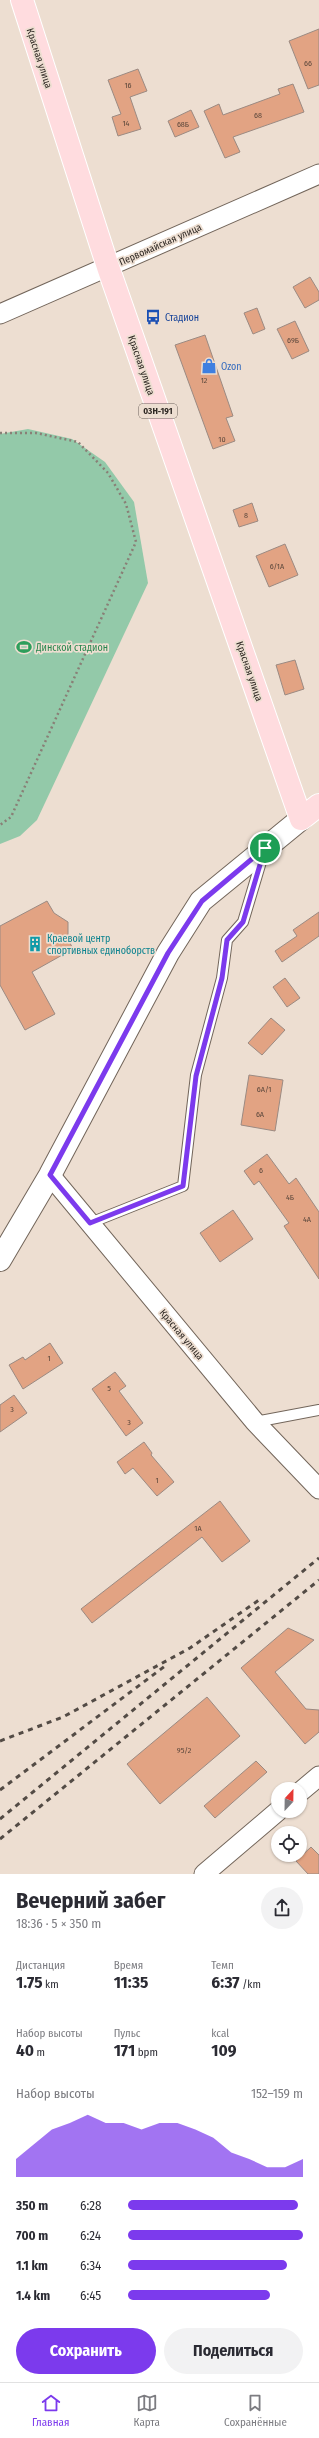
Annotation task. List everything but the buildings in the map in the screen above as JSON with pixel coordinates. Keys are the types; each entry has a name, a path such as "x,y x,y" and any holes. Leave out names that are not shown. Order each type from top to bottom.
{"main road":[{"name":"Красная улица","path":"22,0 108,267 301,819"},
{"path":"301,819 319,805"}],"street":[{"name":"Первомайская улица","path":"0,314 319,174"},
{"path":"0,1260 50,1175 168,953 197,908 202,901 301,819"},
{"name":"Красная улица","path":"50,1175 255,1422 319,1489"},
{"path":"307,1786 319,1776"},
{"path":"204,1874 271,1817"}],"lane":[{"path":"90,1223 183,1186 196,1076 222,978 227,940 243,922 265,848"},
{"path":"255,1422 319,1410"}],"path":[{"path":"0,433 36,433 78,442 108,473 126,504 136,542 11,817 0,825"}],"green space":[{"path":"28,429 72,439 105,462 134,502 148,583 37,820 20,836 0,844 0,434"}],"railway":[{"path":"0,1819 319,1558"},
{"path":"0,1839 319,1580"},
{"path":"0,1741 63,1717 190,1648 259,1600"},
{"path":"0,1790 165,1666"}],"place":[{"name":"Стадион","path":"153,317"},
{"name":"Ozon","path":"209,366"},
{"name":"Динской стадион","path":"24,647"},
{"name":"Краевой центр спортивных единоборств","path":"35,944"}],"route":[{"path":"265,848 243,922 227,940 222,978 196,1076 183,1186 90,1223 50,1175 168,953 202,901 265,848"}]}
